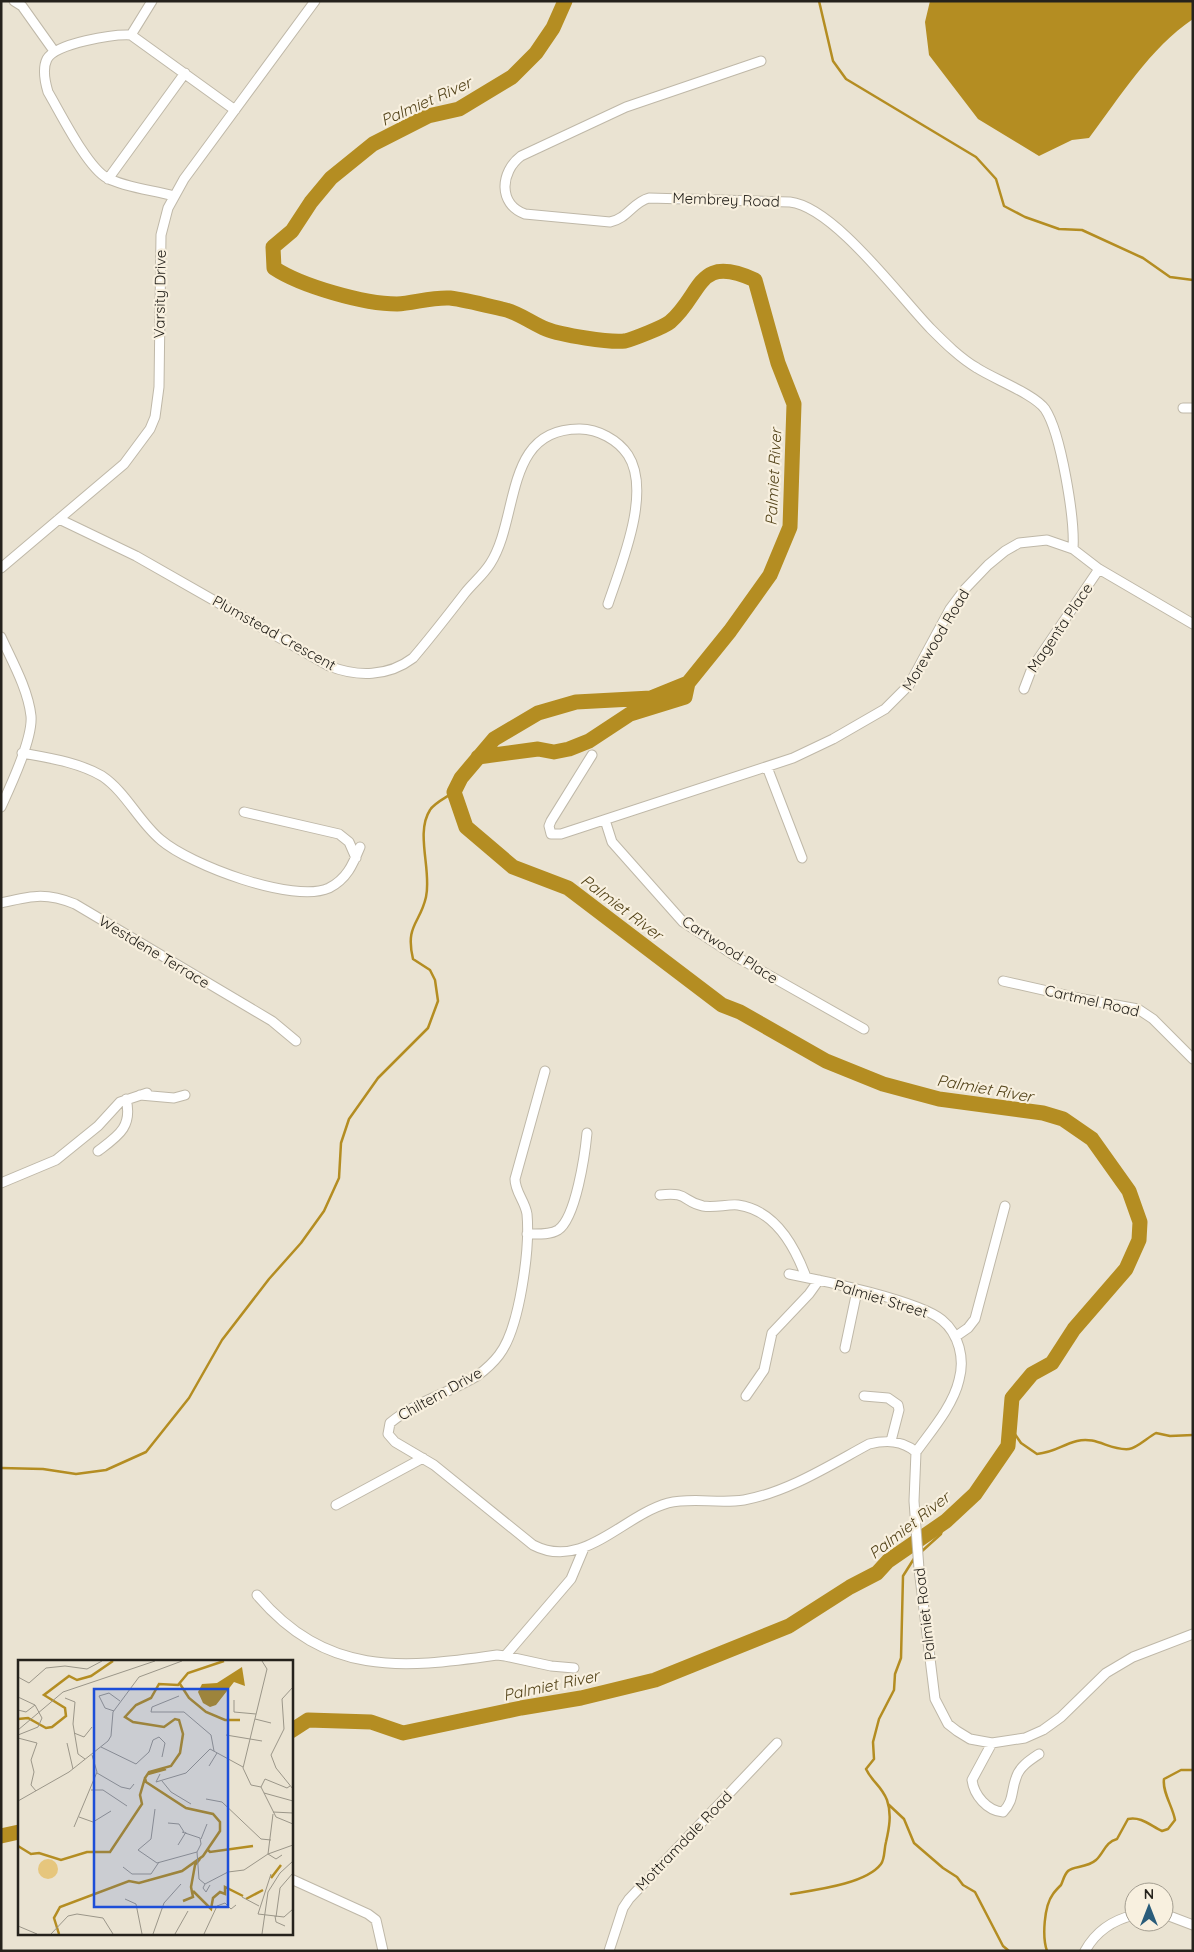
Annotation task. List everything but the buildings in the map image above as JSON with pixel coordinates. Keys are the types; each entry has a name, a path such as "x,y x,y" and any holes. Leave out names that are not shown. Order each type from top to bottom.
{"street":[{"path":"14,1 22,6 54,51"},
{"path":"131,35 152,1"},
{"name":"Varsity Drive","path":"1,568 124,464 144,439 155,417 159,388 160,243 165,217 184,179 314,1"},
{"path":"174,196 108,179 91,164 48,92 44,81 47,59 54,51 119,34 131,35 235,110"},
{"name":"Membrey Road","path":"761,61 626,107 521,156 508,168 506,176 507,196 510,202 518,211 525,214 610,222 619,220 638,203 649,198 790,202 808,207 838,230 863,254 932,329 963,359 1030,396 1044,408 1051,422 1068,488 1073,520 1073,549"},
{"path":"108,179 185,73"},
{"name":"Plumstead Crescent","path":"59,519 136,556 329,666 350,673 376,674 403,665 413,658 490,564 506,528 516,479 529,452 538,443 557,432 569,429 584,429 606,436 623,448 632,462 638,482 634,516 608,604"},
{"name":"Morewood Road","path":"592,755 551,820 548,830 550,834 561,834 793,758 833,739 894,703 918,671 950,609 965,589 1005,550 1018,543 1047,540 1073,549 1099,569 1193,624"},
{"name":"Magenta Place","path":"1024,689 1032,668 1099,569"},
{"path":"1,637 22,684 31,715 29,732 22,754 1,807"},
{"path":"22,754 61,760 102,777 111,783 162,841 193,861 226,874 295,892 312,892 336,883 350,870 360,847"},
{"path":"766,767 802,858"},
{"path":"244,812 339,834 349,842 356,858"},
{"name":"Cartwood Place","path":"605,820 612,842 683,922 743,961 864,1029"},
{"name":"Westdene Terrace","path":"1,903 39,895 57,897 75,904 272,1022 296,1041"},
{"name":"Cartmel Road","path":"1003,981 1138,1009 1152,1019 1193,1059"},
{"name":"Chiltern Drive","path":"546,1071 516,1179 516,1188 526,1207 528,1234 526,1264 520,1295 507,1340 499,1355 475,1377 405,1413 388,1426 388,1434 395,1442 424,1458 533,1545 541,1550 560,1553 584,1548 667,1504 686,1501 731,1502 757,1497 790,1485 869,1444 891,1441"},
{"path":"1,1183 56,1160 82,1140 110,1111 126,1099 143,1094 174,1098 185,1095"},
{"path":"98,1151 121,1134 128,1114 126,1099"},
{"path":"528,1234 550,1233 562,1227 581,1179 587,1133"},
{"path":"660,1195 680,1194 700,1205 736,1205 756,1210 770,1220 786,1237 796,1253 806,1277"},
{"path":"955,1338 968,1328 975,1319 1006,1206"},
{"name":"Palmiet Street","path":"788,1274 819,1280 927,1311 941,1319 955,1338 960,1351 959,1382 951,1400 916,1452"},
{"path":"746,1396 764,1370 772,1333 800,1304 819,1280"},
{"path":"844,1348 857,1291"},
{"path":"864,1396 888,1398 898,1404 900,1410 891,1441 910,1447 916,1452"},
{"name":"Palmiet Road","path":"916,1452 914,1501 919,1570 935,1699 948,1724 957,1731 970,1739 992,1743 1010,1742 1043,1730 1061,1716 1106,1673 1133,1657 1193,1634"},
{"path":"336,1505 424,1458"},
{"path":"505,1656 571,1579 584,1548"},
{"path":"257,1595 271,1612 302,1638 316,1646 341,1654 408,1664 441,1663 497,1655 551,1666 574,1668"},
{"name":"Mottramdale Road","path":"608,1951 623,1908 629,1898 777,1743"},
{"path":"992,1743 973,1775 972,1784 982,1801 999,1812 1003,1812 1012,1800 1016,1776 1019,1770 1039,1754"},
{"path":"292,1880 376,1920 383,1951"},
{"path":"1174,1918 1193,1925"},
{"path":"1085,1951 1096,1935 1106,1927 1124,1919"}],"shaded area":[{"path":"930,1 1193,1 1193,19 1177,31 1149,59 1089,138 1072,140 1039,156 978,119 929,55 925,22"}],"waterway":[{"name":"Palmiet River","path":"292,1730 308,1720 371,1722 403,1733 521,1708 581,1698 655,1680 789,1626 850,1587 877,1573 888,1561 946,1521 975,1494 1008,1446 1012,1398 1032,1374 1052,1363 1074,1329 1126,1269 1139,1240 1140,1222 1129,1191 1092,1139 1063,1119 1043,1113 939,1099 883,1084 826,1061 740,1012 722,1005 568,888 513,867 466,827 454,792 461,778 494,739 538,713 576,702 651,698 688,683 730,631 770,575 790,527 794,404 778,363 755,280 736,273 721,271 711,274 703,280 681,311 667,324 625,341 608,341 563,334 540,327 508,310 456,299 437,298 397,304 368,301 333,293 300,281 274,268 273,247 292,231 311,202 331,178 373,144 428,116 459,109 512,77 536,53 553,28 565,1"},
{"path":"819,1 833,61 846,79 976,157 996,179 1004,206 1025,217 1059,229 1082,230 1143,258 1170,277 1193,280"},
{"path":"478,757 538,749 554,752 569,749 589,741 630,714 685,697 688,683"},
{"path":"1,1468 43,1469 76,1474 106,1470 146,1452 189,1398 222,1340 269,1279 301,1243 324,1211 339,1178 341,1143 349,1119 378,1078 428,1028 438,1001 435,980 430,970 413,959 411,939 414,925 426,897 427,876 424,841 426,819 434,805 454,792"},
{"path":"1010,1427 1021,1443 1037,1454 1049,1452 1084,1440 1091,1440 1116,1448 1129,1449 1156,1433 1170,1436 1193,1435"},
{"path":"921,1552 941,1534 944,1522"},
{"path":"791,1894 839,1885 864,1877 874,1871 881,1864 884,1857 889,1827 889,1805 882,1791 866,1769 874,1759 873,1742 879,1719 894,1690 895,1674 901,1658 903,1576 915,1557"},
{"path":"1047,1951 1044,1930 1048,1906 1050,1899 1070,1869 1092,1863 1096,1860 1107,1845 1117,1839 1128,1819 1142,1820 1162,1831 1168,1829 1175,1820 1166,1794 1164,1779 1181,1770 1193,1770"},
{"path":"888,1804 904,1819 914,1843 943,1868 957,1877 963,1885 975,1892 1003,1946 1009,1951"},
{"name":"Palmiet River","path":"1,1836 18,1832"}]}
